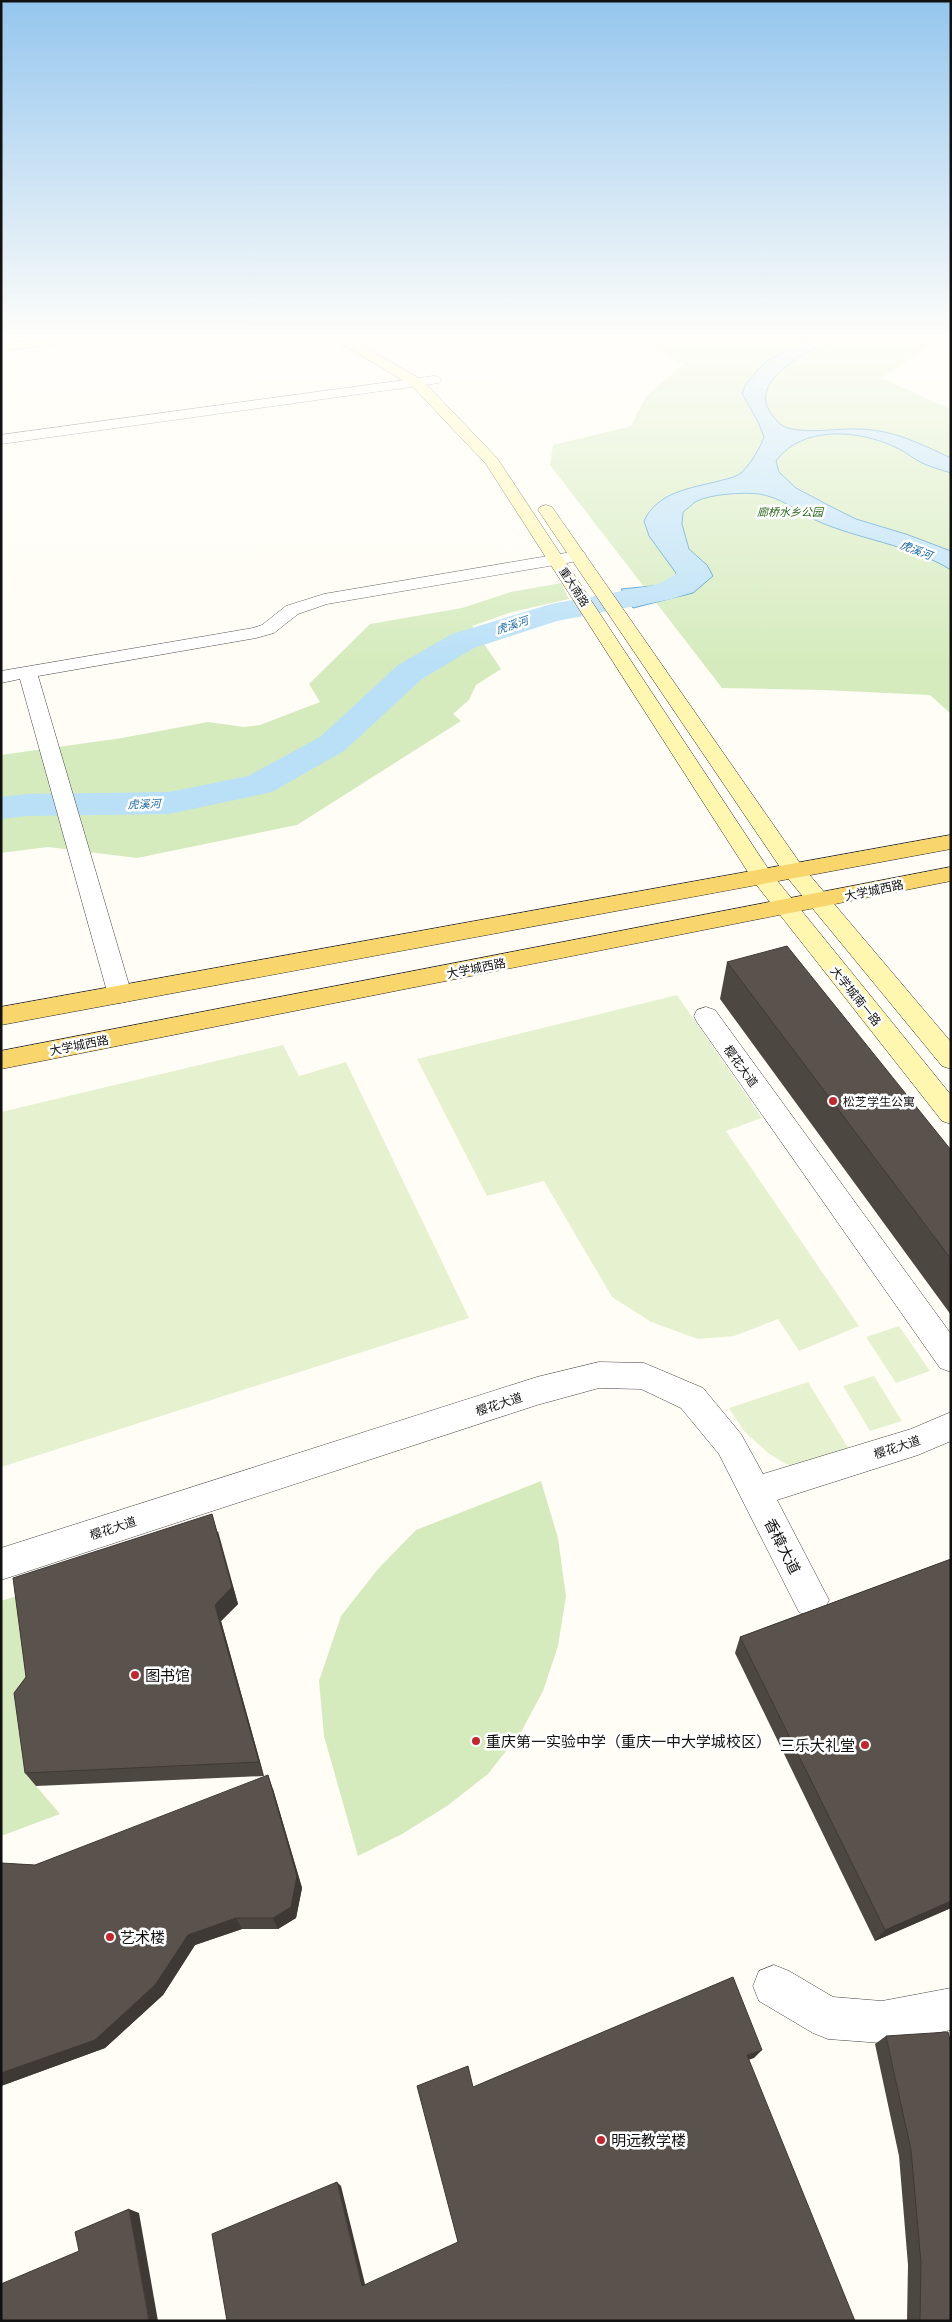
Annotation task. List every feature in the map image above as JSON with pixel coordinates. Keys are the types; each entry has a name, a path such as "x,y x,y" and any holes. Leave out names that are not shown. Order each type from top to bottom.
{"main road":[{"name":"重大南路","path":"480,447 492,460 762,878"},
{"name":"重大南路","path":"536,495 794,871"},
{"path":"1,1016 951,842"},
{"path":"794,871 951,1060"},
{"name":"大学城西路","path":"1,1060 951,874"},
{"name":"大学城南一路","path":"762,878 951,1114"}],"street":[{"path":"1,677 268,630 292,610 324,598 578,556"},
{"path":"28,673 120,994"},
{"name":"樱花大道","path":"706,1016 951,1359"},
{"name":"樱花大道","path":"1,1564 537,1391 599,1375 644,1376 692,1398 730,1444 755,1492 918,1441 951,1426"},
{"name":"香樟大道","path":"755,1492 811,1600"},
{"path":"774,1986 828,2018 882,2022 951,2009"}],"green space":[{"name":"廊桥水乡公园","path":"553,447 951,447 951,714 930,695 722,688 550,465"},
{"path":"561,583 569,599 512,612 472,626 501,669 476,685 469,700 453,714 461,721 297,825 137,858 48,847 1,853 1,755 122,738 208,722 244,727 260,725 320,702 309,684 370,624 462,608 511,592"},
{"path":"677,995 762,1118 726,1131 859,1326 799,1351 778,1319 734,1336 698,1339 651,1322 612,1297 544,1181 487,1196 417,1059"},
{"path":"283,1045 299,1076 346,1062 469,1318 1,1467 1,1112"},
{"path":"899,1326 930,1371 896,1383 866,1337"},
{"path":"874,1376 902,1421 870,1431 843,1386"},
{"path":"808,1382 852,1454 809,1471 786,1464 768,1453 744,1431 729,1408"},
{"path":"541,1481 558,1538 566,1596 558,1646 543,1691 521,1732 488,1774 447,1806 402,1834 358,1856 324,1736 319,1681 341,1616 378,1569 416,1530"},
{"path":"23,1594 36,1786 60,1814 1,1836 1,1601"}],"water":[{"path":"760,447 791,447 776,461 779,472 796,488 856,519 906,534 951,551 951,570 918,554 832,527 774,498 753,493 727,494 701,499 683,512 682,524 689,549 707,565 713,576 693,593 633,608 621,589 662,585 674,579 676,573 649,536 644,521 650,511 666,497 686,489 736,476 741,473"},
{"path":"894,447 928,447 951,458 951,473 922,463"}],"building":[{"path":"787,946 951,1150 951,1259 727,962"},
{"name":"图书馆","path":"212,1514 232,1587 215,1605 259,1762 25,1773 14,1693 26,1677 13,1578"},
{"name":"三乐大礼堂","path":"951,1559 951,1901 885,1930 740,1637"},
{"name":"艺术楼","path":"268,1775 297,1876 291,1907 273,1918 236,1918 188,1935 155,1985 95,2040 1,2073 1,1863 35,1865"},
{"name":"明远教学楼","path":"733,1977 762,2050 747,2055 855,2321 227,2321 212,2234 337,2182 362,2286 458,2242 417,2086 468,2066 473,2087"},
{"path":"948,2032 951,2044 951,2321 920,2321 921,2263 911,2150 886,2036"},
{"path":"129,2209 149,2321 1,2321 1,2284 79,2251 75,2232"}],"waterway":[{"name":"虎溪河","path":"1,808 26,805 169,803 259,784 332,744 410,672 463,641 551,613 661,593 678,587 688,578"}],"place":[{"name":"松芝学生公寓","path":"833,1101"},
{"name":"图书馆","path":"135,1675"},
{"name":"重庆第一实验中学（重庆一中大学城校区）","path":"476,1741"},
{"name":"三乐大礼堂","path":"865,1745"},
{"name":"艺术楼","path":"110,1937"},
{"name":"明远教学楼","path":"601,2140"}]}
